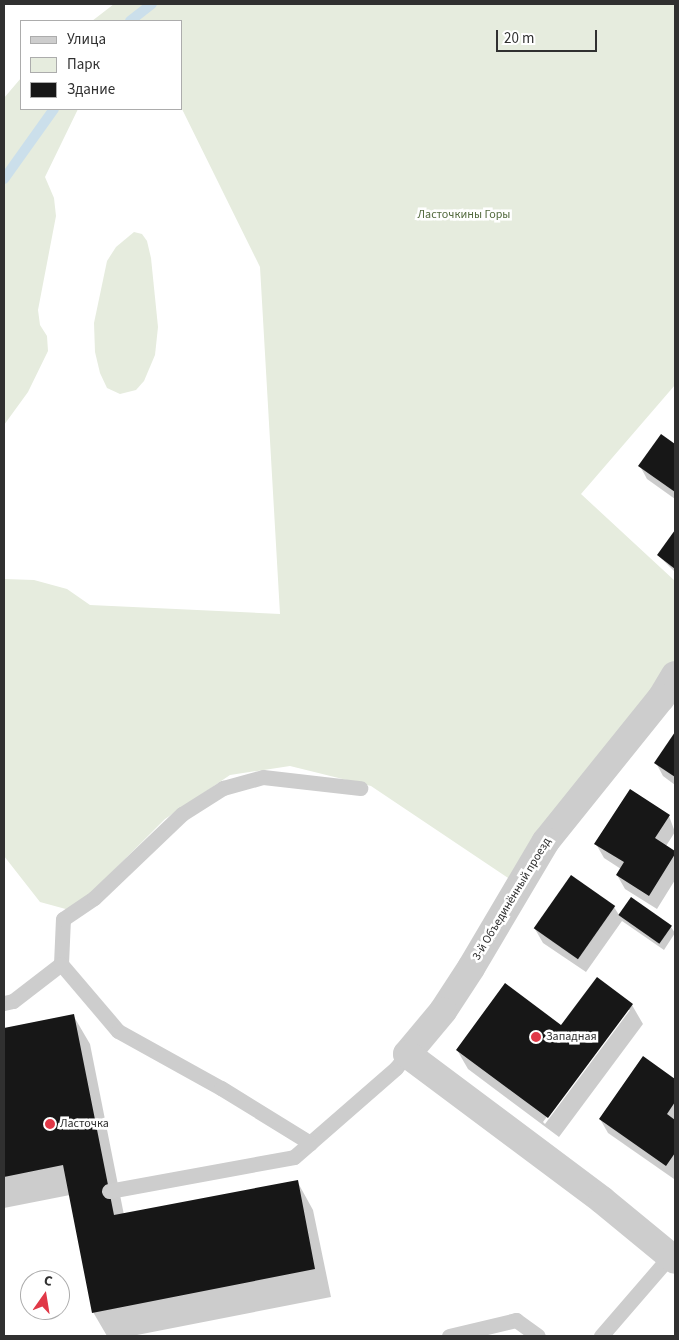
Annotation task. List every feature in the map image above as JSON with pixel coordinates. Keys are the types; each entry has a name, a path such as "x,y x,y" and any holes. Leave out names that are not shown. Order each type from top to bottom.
{"street":[{"name":"3-й Объединённый проезд","path":"406,1054 443,1011 472,968 546,840 661,698 675,675"},
{"path":"406,1054 674,1254"}],"lane":[{"path":"310,1143 221,1088 118,1031 61,964 63,919 94,898 182,814 223,788 263,777 360,788"},
{"path":"4,1003 13,1001 61,964"},
{"path":"109,1191 294,1157 396,1068 406,1054"},
{"path":"601,1336 674,1254"},
{"path":"449,1336 516,1320 538,1336"}],"green space":[{"name":"Ласточкины Горы","path":"114,4 675,4 675,385 581,494 675,581 675,665 520,886 371,786 290,766 230,775 165,819 73,911 40,902 4,856 4,579 34,580 67,589 90,605 280,614 260,267 182,109 182,20 93,20"},
{"path":"20,79 20,110 78,110 45,177 54,198 56,216 38,310 40,325 47,336 48,351 28,392 4,425 4,98"},
{"path":"134,232 142,234 147,241 151,258 158,327 155,355 144,381 136,390 120,394 107,388 100,373 95,352 94,323 107,261 116,247"}],"building":[{"path":"661,434 675,444 675,492 638,466"},
{"path":"675,530 675,569 657,555"},
{"path":"675,732 675,777 654,763"},
{"path":"630,789 670,815 655,838 675,851 675,854 649,896 616,875 624,862 594,844"},
{"path":"571,875 615,906 578,959 534,928"},
{"path":"631,897 672,926 659,944 618,915"},
{"name":"Западная","path":"597,977 633,1004 548,1118 456,1050 505,983 561,1025"},
{"name":"Ласточка","path":"74,1014 114,1215 298,1180 315,1269 92,1313 63,1165 4,1177 4,1028"},
{"path":"643,1056 675,1079 675,1102 667,1114 675,1120 675,1153 666,1166 599,1119"}],"waterway":[{"path":"131,20 152,4"},
{"path":"4,179 53,110"}],"place":[{"name":"Западная","path":"536,1037"},
{"name":"Ласточка","path":"50,1124"}]}
